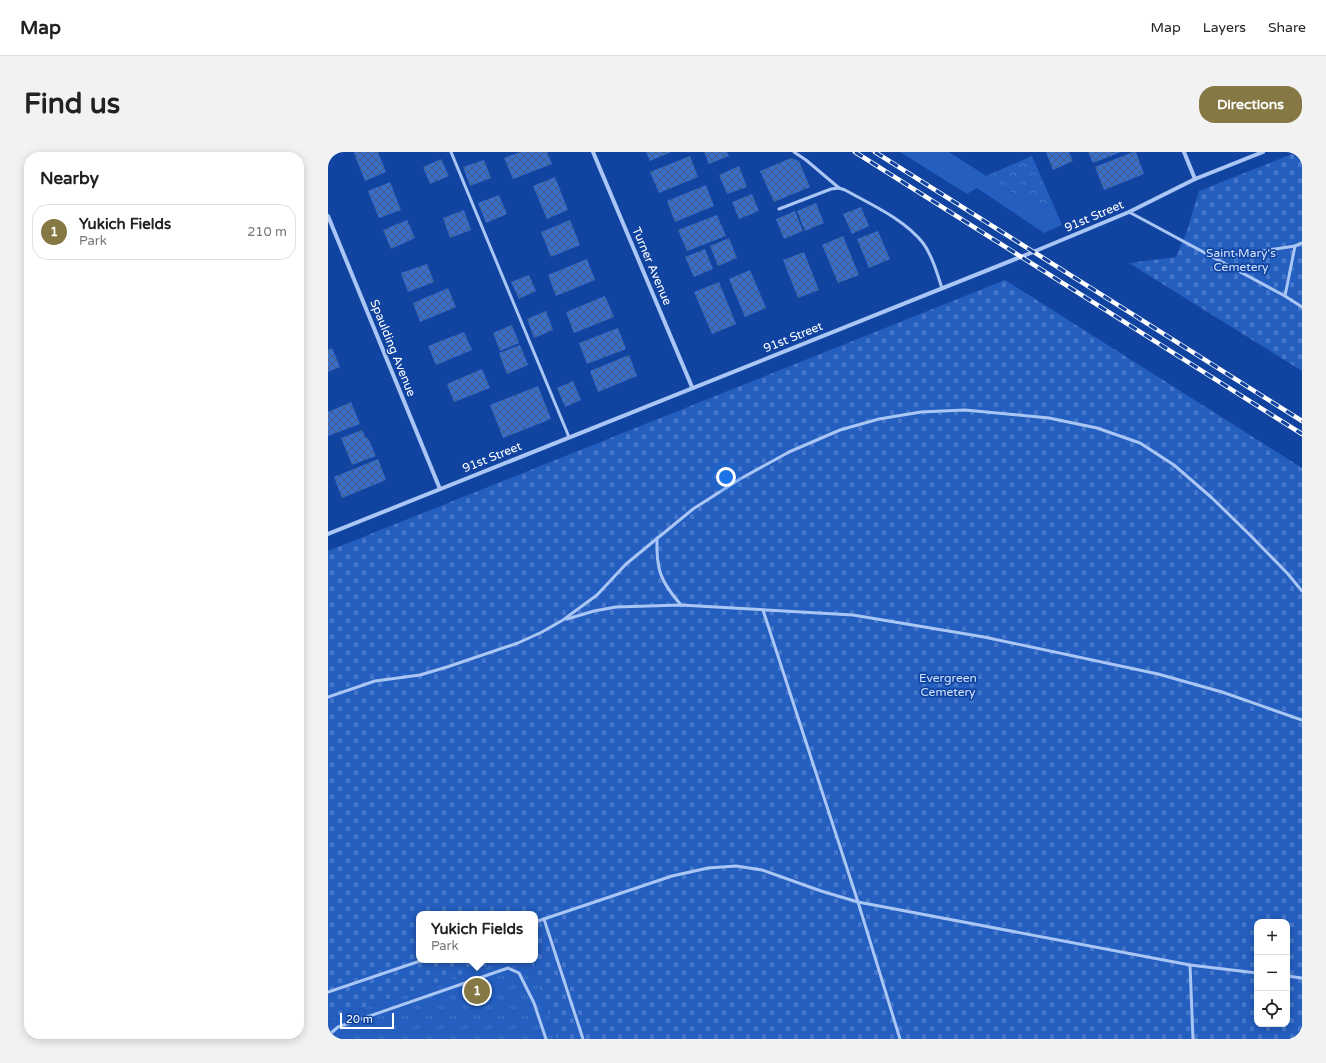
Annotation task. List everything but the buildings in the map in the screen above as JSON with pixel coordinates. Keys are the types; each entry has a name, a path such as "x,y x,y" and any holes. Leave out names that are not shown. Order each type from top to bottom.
{"street":[{"name":"Turner Avenue","path":"593,152 692,387"},
{"path":"1184,152 1195,179"},
{"name":"91st Street","path":"328,534 692,387 1033,252 1129,212 1195,179 1263,152"},
{"name":"Spaulding Avenue","path":"328,216 440,489"}],"lane":[{"path":"451,152 569,437"},
{"path":"794,152 806,160 839,188 892,216 915,235 924,244 932,260 942,288"},
{"path":"779,209 831,189 839,188"},
{"path":"1129,212 1285,296 1302,307"},
{"path":"1215,258 1295,246 1302,243"},
{"path":"1285,296 1295,246"},
{"path":"564,620 597,595 626,564 693,509 740,479 789,452 840,430 879,419 921,412 965,410 1049,418 1090,427 1140,443 1174,465 1212,498 1257,541 1302,591"},
{"path":"657,537 656,554 659,571 664,583 681,605"},
{"path":"328,697 375,681 420,675 446,667 518,643 564,620 594,611 616,607 681,605 853,615 984,637 1158,674 1222,692 1302,720"},
{"path":"763,610 858,902 900,1039"},
{"path":"538,921 672,876 708,868 736,866 762,870 821,891 858,902 1190,965 1254,973"},
{"path":"544,919 583,1039"},
{"path":"328,992 416,962"},
{"path":"1190,965 1193,1039"},
{"path":"332,1039 331,1034 338,1027 508,968 519,973 534,1003 546,1039"},
{"path":"1290,976 1302,978"}],"green space":[{"path":"900,152 949,152 1038,209 1053,204 1062,225 1044,233 977,188 967,194"},
{"name":"Saint Mary's Cemetery","path":"1297,152 1302,152 1302,371 1129,263 1176,257 1187,231 1199,191"},
{"path":"1032,156 1053,204 1038,209 986,176"},
{"name":"Evergreen Cemetery","path":"1005,280 1302,468 1302,1039 557,1039 531,963 538,963 538,911 416,911 416,963 495,963 328,1020 328,551"},
{"path":"495,963 531,963 557,1039 328,1039 328,1020"}],"railway":[{"path":"855,152 1302,434"},
{"path":"875,152 1302,421"}],"place":[{"name":"Yukich Fields","path":"477,991"}]}
